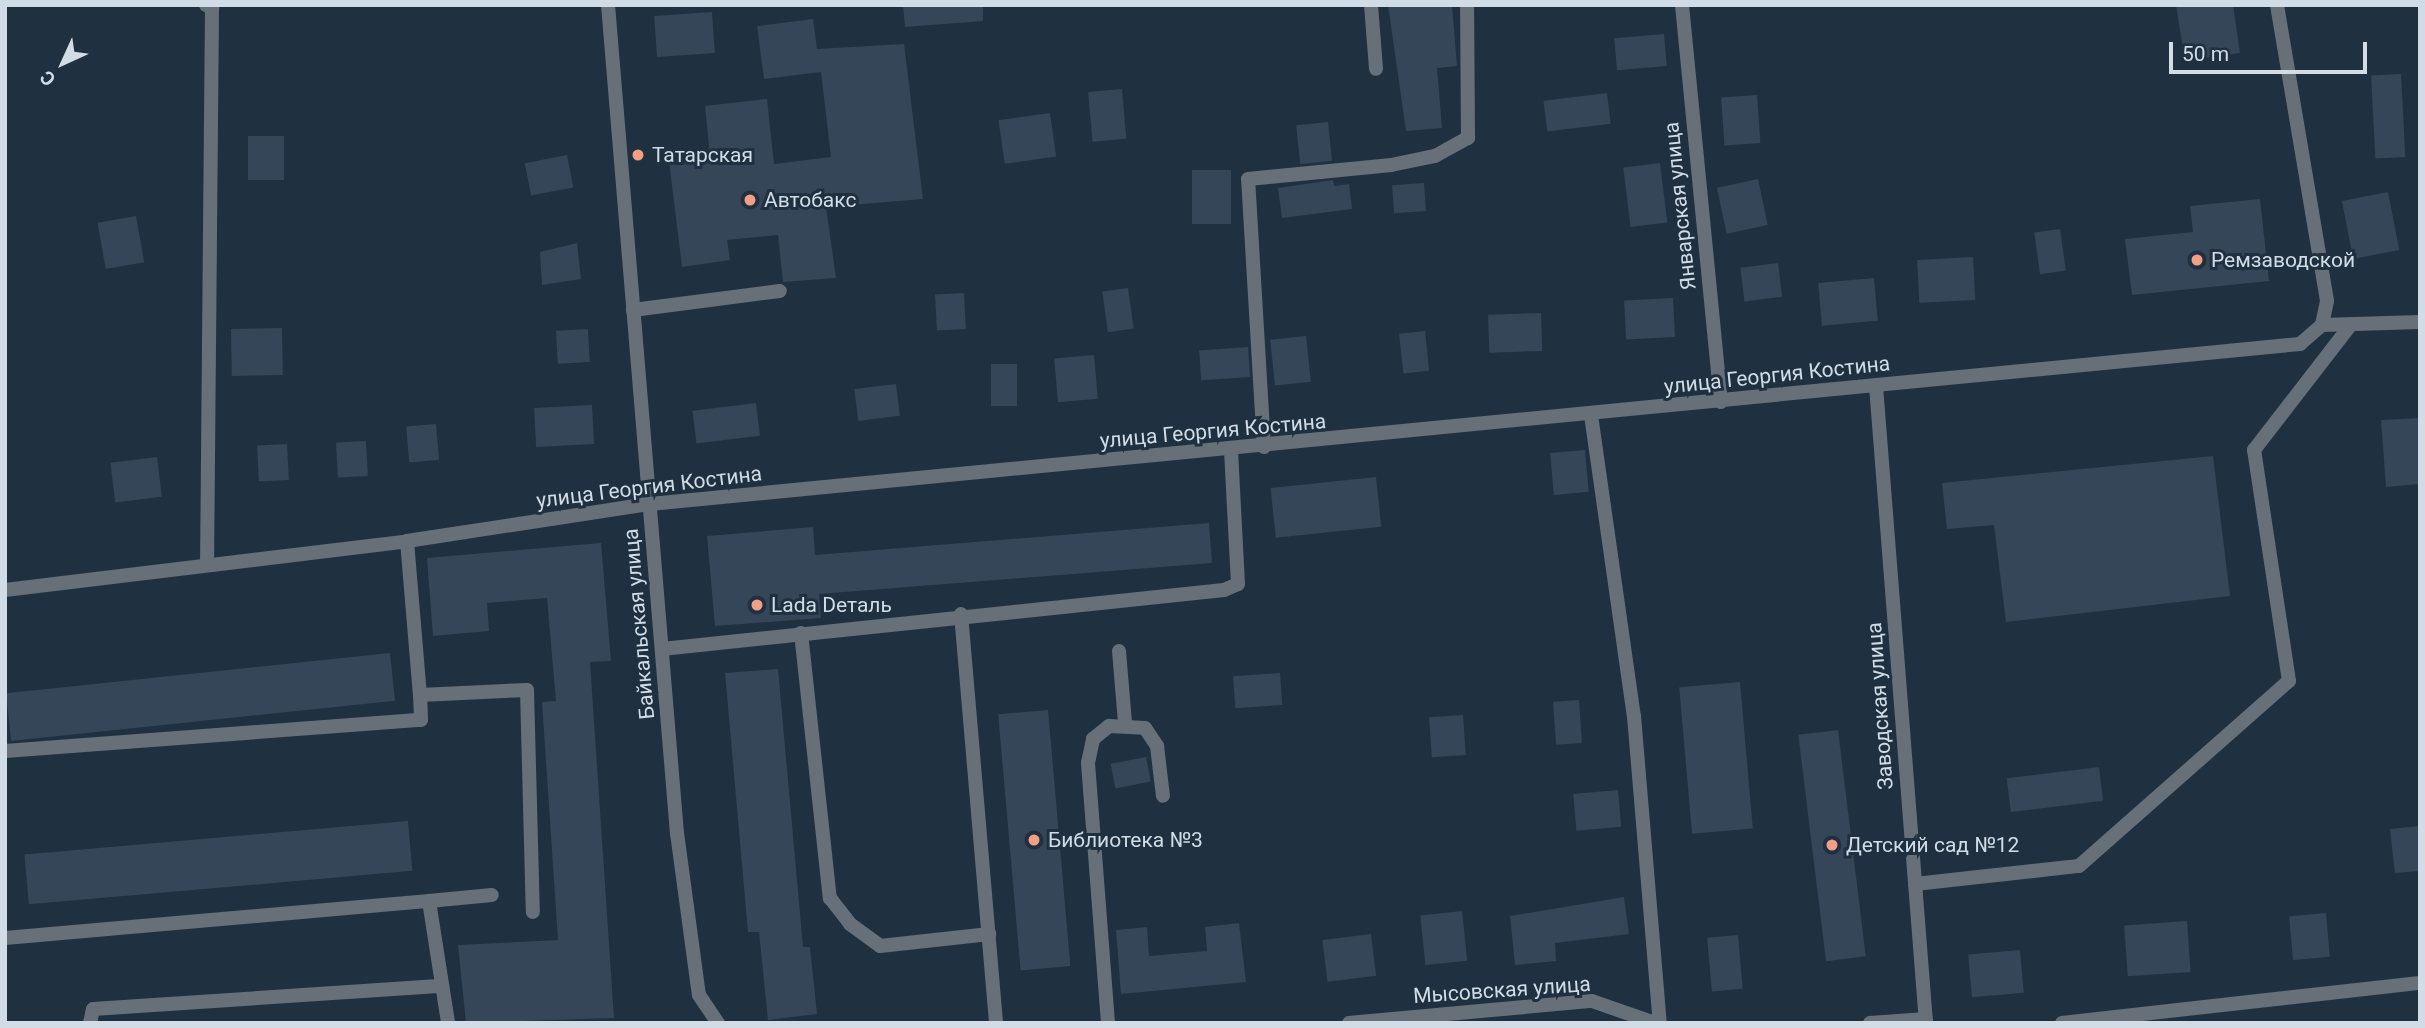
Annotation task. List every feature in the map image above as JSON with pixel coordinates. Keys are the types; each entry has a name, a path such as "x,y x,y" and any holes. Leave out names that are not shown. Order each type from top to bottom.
{"street":[{"path":"206,5 212,8 208,565"},
{"name":"Байкальская улица","path":"608,5 677,834 699,995 719,1023"},
{"path":"1371,5 1376,69"},
{"path":"1264,447 1248,179 1391,164 1435,156 1468,138 1467,5"},
{"name":"Январская улица","path":"1682,5 1721,402"},
{"path":"2277,5 2327,301 2322,325 2420,322"},
{"path":"633,310 780,291"},
{"name":"улица Георгия Костина","path":"5,590 407,541 650,504 1264,447 2300,344 2322,325"},
{"path":"1915,884 2079,866 2289,681 2254,450 2350,326"},
{"name":"Заводская улица","path":"1876,386 1926,1021"},
{"path":"1591,415 1634,716 1657,1023"},
{"path":"662,649 1238,584 1231,450"},
{"path":"5,751 421,720 407,541"},
{"path":"961,614 996,1023"},
{"path":"801,633 830,898 850,924 880,946 989,934"},
{"path":"1119,651 1125,723"},
{"path":"420,695 527,690 534,912"},
{"path":"1108,1023 1088,763 1093,738 1125,723 1144,728 1157,746 1163,796"},
{"path":"5,937 492,895"},
{"path":"429,901 448,1023"},
{"path":"2062,1023 2420,983"},
{"path":"90,1023 93,1009 442,986"},
{"name":"Мысовская улица","path":"1349,1023 1592,1001 1657,1023"},
{"path":"1870,1023 1926,1021"}],"building":[{"path":"903,5 983,5 983,21 905,27"},
{"path":"1388,5 1452,5 1457,66 1437,68 1442,128 1406,131"},
{"path":"2176,5 2233,5 2240,53 2185,61"},
{"path":"712,12 715,53 657,57 654,16"},
{"path":"813,19 817,49 904,44 923,199 826,207 836,278 783,282 778,235 727,240 730,260 682,267 669,161 710,156 705,106 767,99 774,164 831,157 821,72 764,79 757,26"},
{"path":"1664,34 1667,66 1617,70 1614,38"},
{"path":"2401,74 2405,157 2375,158 2371,76"},
{"path":"1122,89 1126,139 1092,142 1088,92"},
{"path":"1607,93 1611,124 1547,132 1543,101"},
{"path":"1757,95 1760,143 1724,145 1721,98"},
{"path":"1050,113 1056,157 1005,164 999,120"},
{"path":"1328,122 1332,161 1300,164 1296,125"},
{"path":"248,136 284,136 284,180 248,180"},
{"path":"567,155 573,187 531,196 525,163"},
{"path":"1660,163 1667,223 1631,227 1623,168"},
{"path":"1192,170 1231,170 1231,224 1192,224"},
{"path":"1758,179 1768,225 1727,234 1717,188"},
{"path":"1333,180 1334,186 1349,184 1352,209 1282,218 1278,188"},
{"path":"1424,183 1426,211 1394,213 1392,185"},
{"path":"2388,192 2399,250 2353,259 2342,201"},
{"name":"Ремзаводской","path":"2260,199 2269,281 2132,295 2125,239 2193,232 2190,206"},
{"path":"136,216 144,262 106,269 98,223"},
{"path":"2060,229 2066,271 2040,274 2034,233"},
{"path":"577,243 581,279 542,285 540,252"},
{"path":"1973,257 1975,300 1919,303 1917,260"},
{"path":"1778,263 1782,297 1744,301 1740,268"},
{"path":"1874,278 1878,321 1822,326 1818,283"},
{"path":"1128,288 1134,329 1108,332 1102,292"},
{"path":"964,293 966,329 937,330 935,295"},
{"path":"1673,298 1675,337 1626,340 1624,301"},
{"path":"1541,313 1542,351 1489,353 1488,315"},
{"path":"282,328 283,375 232,376 231,329"},
{"path":"588,329 590,362 558,364 556,331"},
{"path":"1425,331 1429,371 1403,373 1399,334"},
{"path":"1306,336 1311,382 1275,386 1270,340"},
{"path":"1248,347 1250,377 1201,380 1199,350"},
{"path":"1094,355 1098,399 1058,402 1054,358"},
{"path":"991,364 1017,364 1017,406 991,406"},
{"path":"896,384 900,416 858,421 854,389"},
{"path":"756,403 760,436 696,444 692,411"},
{"path":"592,405 594,444 536,447 534,408"},
{"path":"2420,418 2420,484 2386,487 2381,420"},
{"path":"436,424 439,460 409,462 406,427"},
{"path":"366,441 368,476 338,478 336,443"},
{"path":"287,444 289,480 259,482 257,446"},
{"path":"1585,450 1589,492 1554,495 1550,453"},
{"path":"2213,456 2230,596 2006,622 1994,525 1947,529 1942,483"},
{"path":"157,457 162,497 115,502 110,463"},
{"path":"1376,477 1381,527 1276,538 1271,488"},
{"path":"1209,523 1212,563 819,594 821,618 715,626 707,536 813,527 815,555"},
{"path":"601,543 611,661 590,662 614,1018 466,1023 458,945 558,940 542,702 556,701 547,598 487,603 489,631 433,636 427,558"},
{"path":"390,653 395,701 11,741 6,693"},
{"path":"778,669 803,947 810,947 817,1014 768,1020 759,932 748,932 725,673"},
{"path":"1280,673 1282,705 1235,708 1233,676"},
{"path":"1740,682 1753,828 1692,834 1679,687"},
{"path":"1579,700 1582,743 1556,745 1553,702"},
{"name":"Библиотека №3","path":"1048,710 1070,966 1021,970 998,714"},
{"path":"1463,715 1466,755 1432,757 1429,717"},
{"name":"Детский сад №12","path":"1838,730 1866,956 1826,961 1798,735"},
{"path":"1146,757 1151,782 1115,788 1111,764"},
{"path":"2099,767 2103,801 2011,812 2007,778"},
{"path":"1618,790 1621,827 1576,831 1573,794"},
{"path":"408,821 412,871 29,904 24,855"},
{"path":"2420,826 2420,871 2395,873 2390,829"},
{"path":"1624,897 1629,934 1555,943 1556,961 1515,965 1510,916"},
{"path":"1462,911 1467,961 1425,965 1420,915"},
{"path":"2326,913 2330,957 2293,960 2289,916"},
{"path":"2187,921 2191,972 2128,976 2124,925"},
{"path":"1239,923 1246,982 1121,994 1116,930 1147,927 1149,956 1207,951 1205,927"},
{"path":"1371,934 1376,976 1327,982 1322,940"},
{"path":"1738,935 1743,989 1712,991 1707,938"},
{"path":"2020,950 2024,993 1972,997 1968,955"}],"place":[{"name":"Татарская","path":"638,155"},
{"name":"Автобакс","path":"750,200"},
{"name":"Ремзаводской","path":"2197,260"},
{"name":"Lada Dеталь","path":"757,605"},
{"name":"Библиотека №3","path":"1034,840"},
{"name":"Детский сад №12","path":"1832,845"}]}
